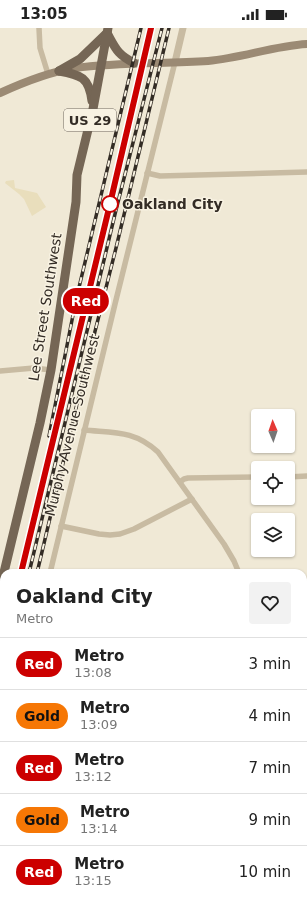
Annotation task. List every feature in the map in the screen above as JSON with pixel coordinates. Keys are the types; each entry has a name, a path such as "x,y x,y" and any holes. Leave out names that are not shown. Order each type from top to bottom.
{"main road":[{"path":"59,71 80,59 107,30 119,54 134,63"},
{"name":"Lee Street Southwest","path":"5,569 40,423 51,370 74,210 77,175 93,109 107,30"},
{"path":"0,93 20,83 74,68 134,63 208,61 244,56 273,48 307,44"},
{"path":"59,71 74,74 81,77 86,82 92,96 93,109"}],"street":[{"path":"39,28 40,48 48,74"},
{"name":"Murphy Avenue Southwest","path":"51,569 183,28"},
{"path":"147,173 160,176 307,172"},
{"path":"0,371 34,368 51,370"},
{"path":"84,430 124,433 142,440 158,452 224,544 234,560 237,569"},
{"path":"295,477 307,476"},
{"path":"180,482 188,478 251,477"},
{"path":"61,526 99,534 120,534 134,529 192,500"}],"shaded area":[{"path":"14,180 15,188 37,193 46,207 32,216 24,199 5,183 6,181"}],"railway":[{"path":"49,436 76,300 141,28"},
{"path":"22,569 151,28"},
{"path":"30,569 116,210 162,28"},
{"path":"38,569 169,28"}],"metro line":[{"name":"Red","path":"22,569 151,28"}],"place":[{"name":"Oakland City","path":"110,204"}]}
